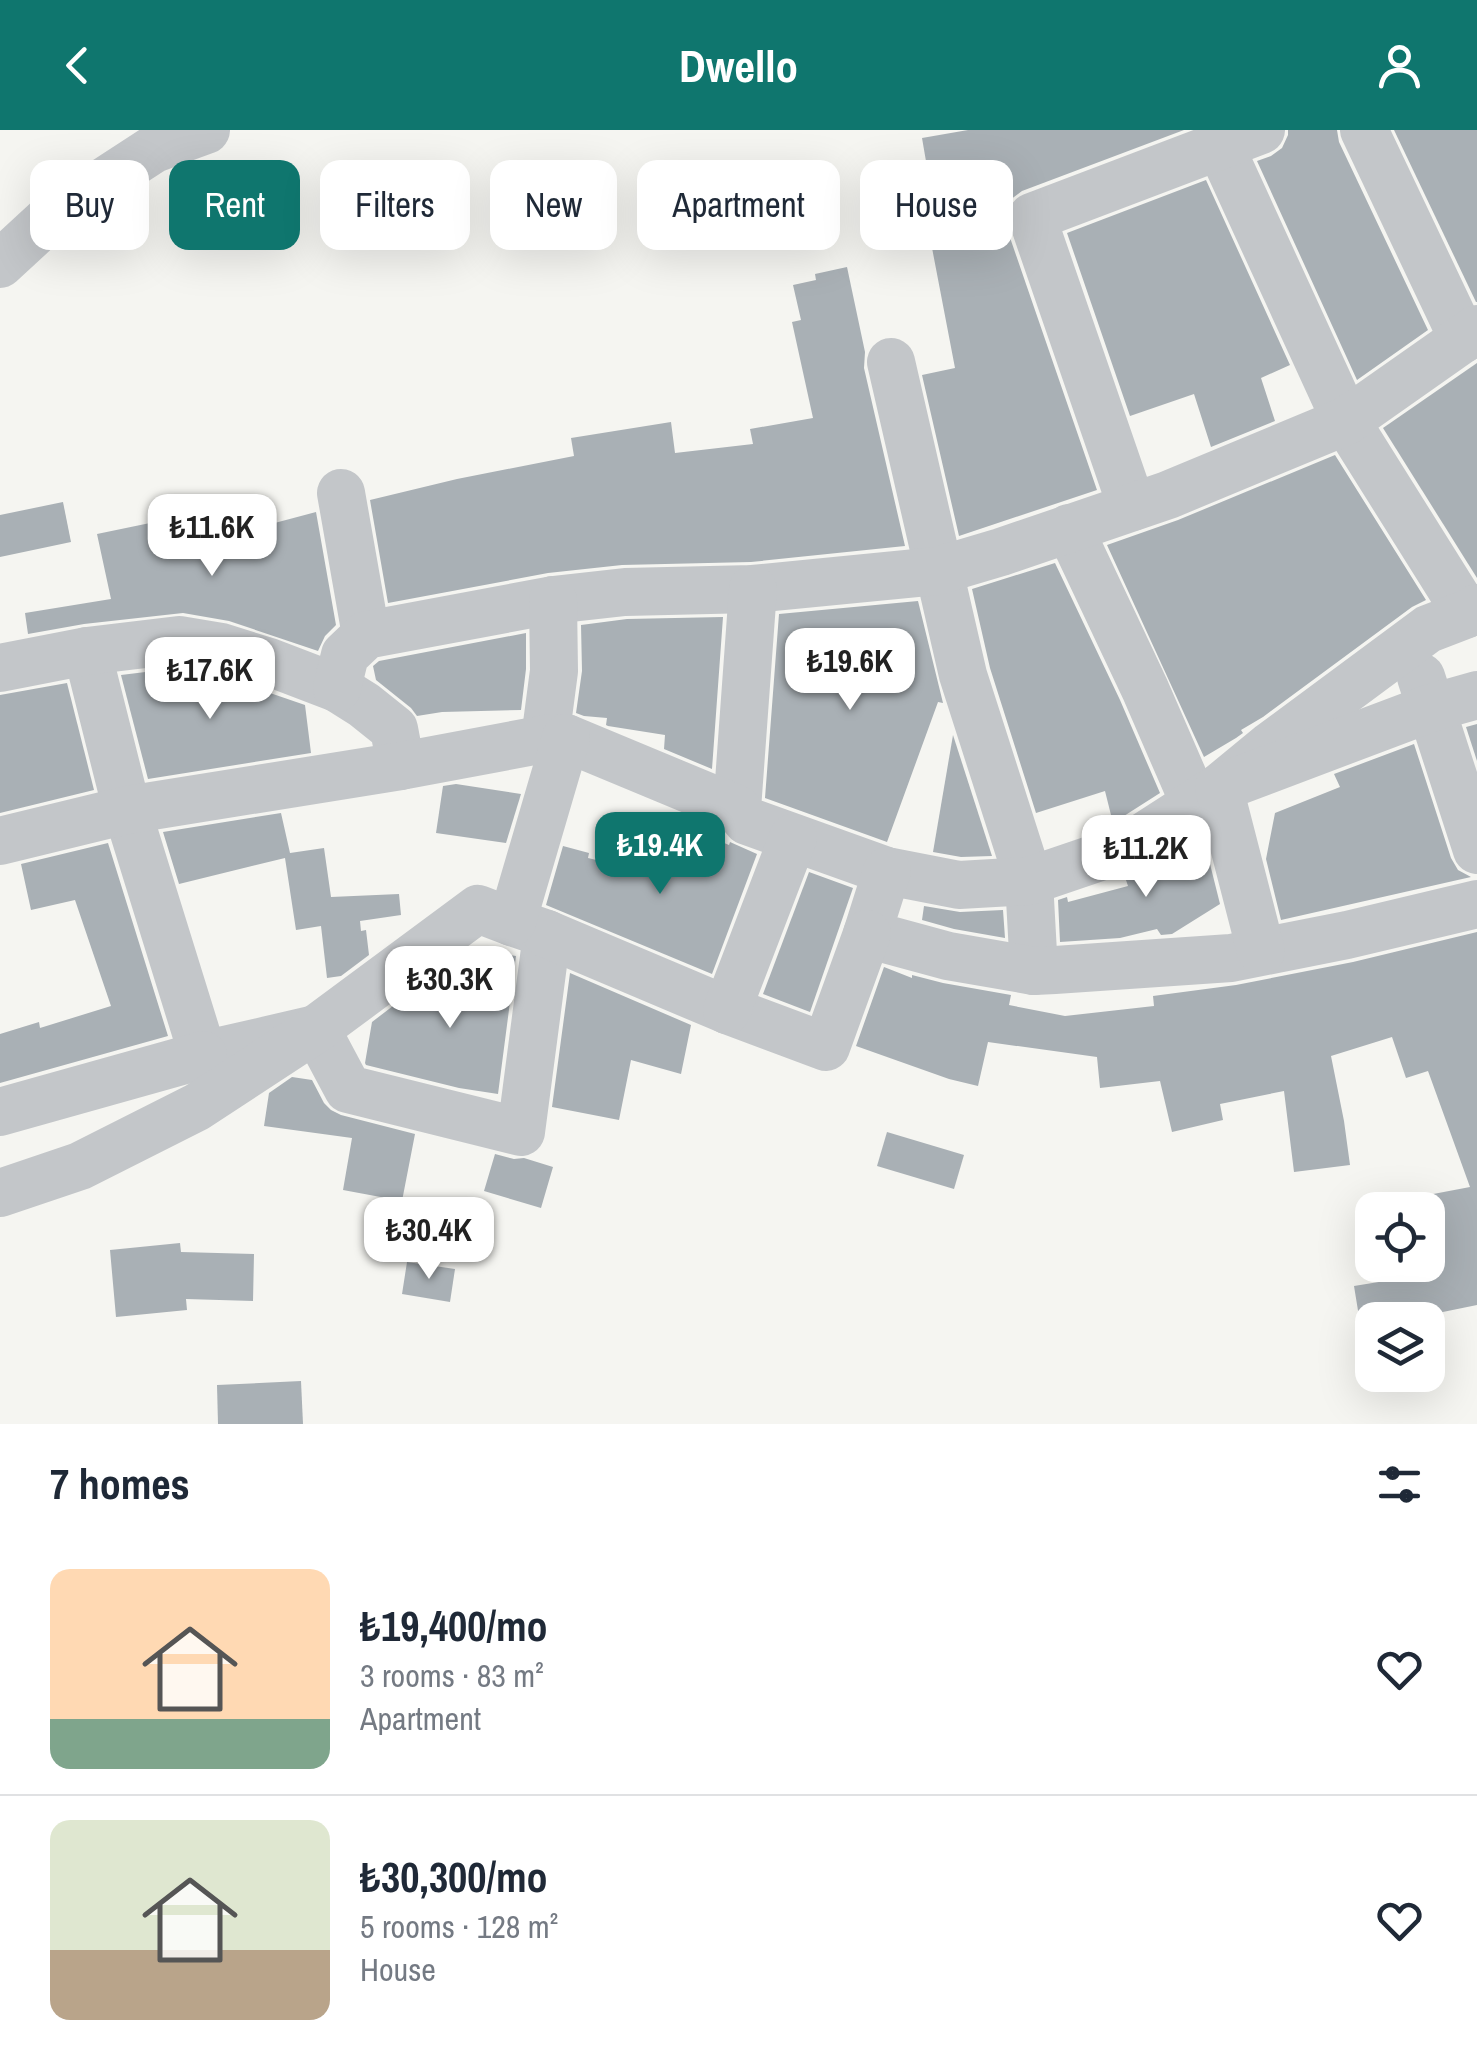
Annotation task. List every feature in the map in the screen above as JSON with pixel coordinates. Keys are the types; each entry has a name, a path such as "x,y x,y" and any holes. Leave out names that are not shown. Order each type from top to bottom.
{"street":[{"path":"0,264 54,214 154,149 206,130"},
{"path":"337,688 345,655 366,635 553,600 625,592 753,589 937,571 1168,494 1346,420 1470,334 1364,130"},
{"path":"0,841 128,810 556,739 737,810 746,821 792,838 887,871 959,885 1029,882 1126,848 1206,795 1428,628 1472,611 1346,420 1240,138 1032,216 1132,507"},
{"path":"890,362 963,675 1029,882 1034,971"},
{"path":"341,493 366,635"},
{"path":"1069,528 1146,688 1206,795 1261,951"},
{"path":"737,810 753,589"},
{"path":"316,1028 348,1089 521,1132 539,979 530,928 556,739 553,600"},
{"path":"0,668 87,651 179,640 221,648 337,688 364,705 394,730 401,766"},
{"path":"1409,642 1477,850"},
{"path":"87,651 128,810 203,1055"},
{"path":"1206,795 1431,708 1477,695"},
{"path":"727,1010 792,838"},
{"path":"0,1193 80,1166 197,1107 316,1028 478,909 826,1047 887,871"},
{"path":"867,934 948,956 1034,971 1231,958 1347,936 1477,904"},
{"path":"0,1112 316,1028"}],"building":[{"path":"968,130 1184,130 1013,198 1013,160 926,160 922,138"},
{"path":"1288,130 1337,130 1339,142 1428,330 1357,380 1257,161 1282,148"},
{"path":"1394,130 1477,130 1477,302 1476,302"},
{"path":"1206,180 1290,365 1261,378 1275,421 1211,447 1194,394 1130,416 1067,233"},
{"path":"1013,246 1097,490 959,536 922,375 955,368 932,250 1013,250"},
{"path":"847,267 865,352 864,368 905,546 751,562 622,565 548,573 388,603 370,500 574,456 571,438 671,422 675,453 753,444 750,429 813,418 792,322 801,320 793,285 816,280 815,274"},
{"path":"1477,363 1477,578 1383,428"},
{"path":"1335,455 1426,600 1204,757 1107,545"},
{"path":"63,502 71,542 0,557 0,515"},
{"path":"203,512 207,536 245,531 316,512 336,625 318,651 229,621 183,613 28,634 25,613 111,599 97,534"},
{"path":"1055,563 1160,793 1113,823 1105,791 1036,813 990,668 972,589"},
{"path":"918,601 943,703 938,702 887,842 765,798 779,614"},
{"path":"723,617 712,769 664,749 665,735 608,726 607,718 576,713 582,671 581,625 627,619"},
{"path":"526,633 521,710 417,716 376,680 373,666 379,661"},
{"path":"178,668 215,674 305,705 311,753 148,779 121,675"},
{"path":"67,683 94,790 0,813 0,695"},
{"path":"1477,724 1477,761 1466,727"},
{"path":"953,735 992,856 961,857 933,852"},
{"path":"1414,744 1451,858 1458,870 1471,877 1281,920 1266,859 1275,813 1340,787 1334,774"},
{"path":"456,784 521,794 506,843 436,833 443,786"},
{"path":"281,813 290,853 324,848 331,897 399,894 401,915 360,921 361,931 366,930 369,955 341,976 327,978 321,926 296,930 285,858 179,884 163,832"},
{"path":"683,826 757,854 712,974 546,905 563,846 589,853 588,858 662,876"},
{"path":"1193,837 1209,860 1220,904 1172,934 1161,935 1157,929 1120,938 1060,942 1058,900 1067,897 1068,902 1128,886 1125,877"},
{"path":"108,843 168,1036 0,1083 0,1034 39,1022 40,1028 111,1006 75,900 31,910 21,864"},
{"path":"809,872 853,888 810,1012 763,994"},
{"path":"924,906 960,912 1003,910 1005,938 922,920"},
{"path":"1477,932 1477,1305 1445,1312 1445,1302 1357,1302 1354,1286 1445,1282 1444,1192 1470,1187 1428,1071 1406,1078 1392,1037 1331,1056 1350,1165 1294,1172 1284,1091 1220,1104 1223,1120 1172,1132 1160,1081 1100,1088 1097,1057 988,1042 978,1086 856,1046 884,967 912,978 1011,995 1009,1005 1065,1016 1154,1006 1153,996 1236,985"},
{"path":"472,949 516,956 498,1094 366,1065 372,1022 406,996 464,1006"},
{"path":"570,973 691,1025 681,1074 631,1060 619,1120 552,1107"},
{"path":"292,1077 312,1080 324,1103 341,1115 415,1134 402,1201 343,1190 352,1138 264,1126 269,1093"},
{"path":"887,1132 964,1155 954,1189 877,1166"},
{"path":"495,1154 553,1167 541,1208 484,1191"},
{"path":"180,1243 181,1252 254,1254 253,1301 186,1299 187,1310 116,1317 110,1250"},
{"path":"407,1262 455,1269 450,1302 402,1294"},
{"path":"301,1381 303,1424 218,1424 217,1385"}]}
